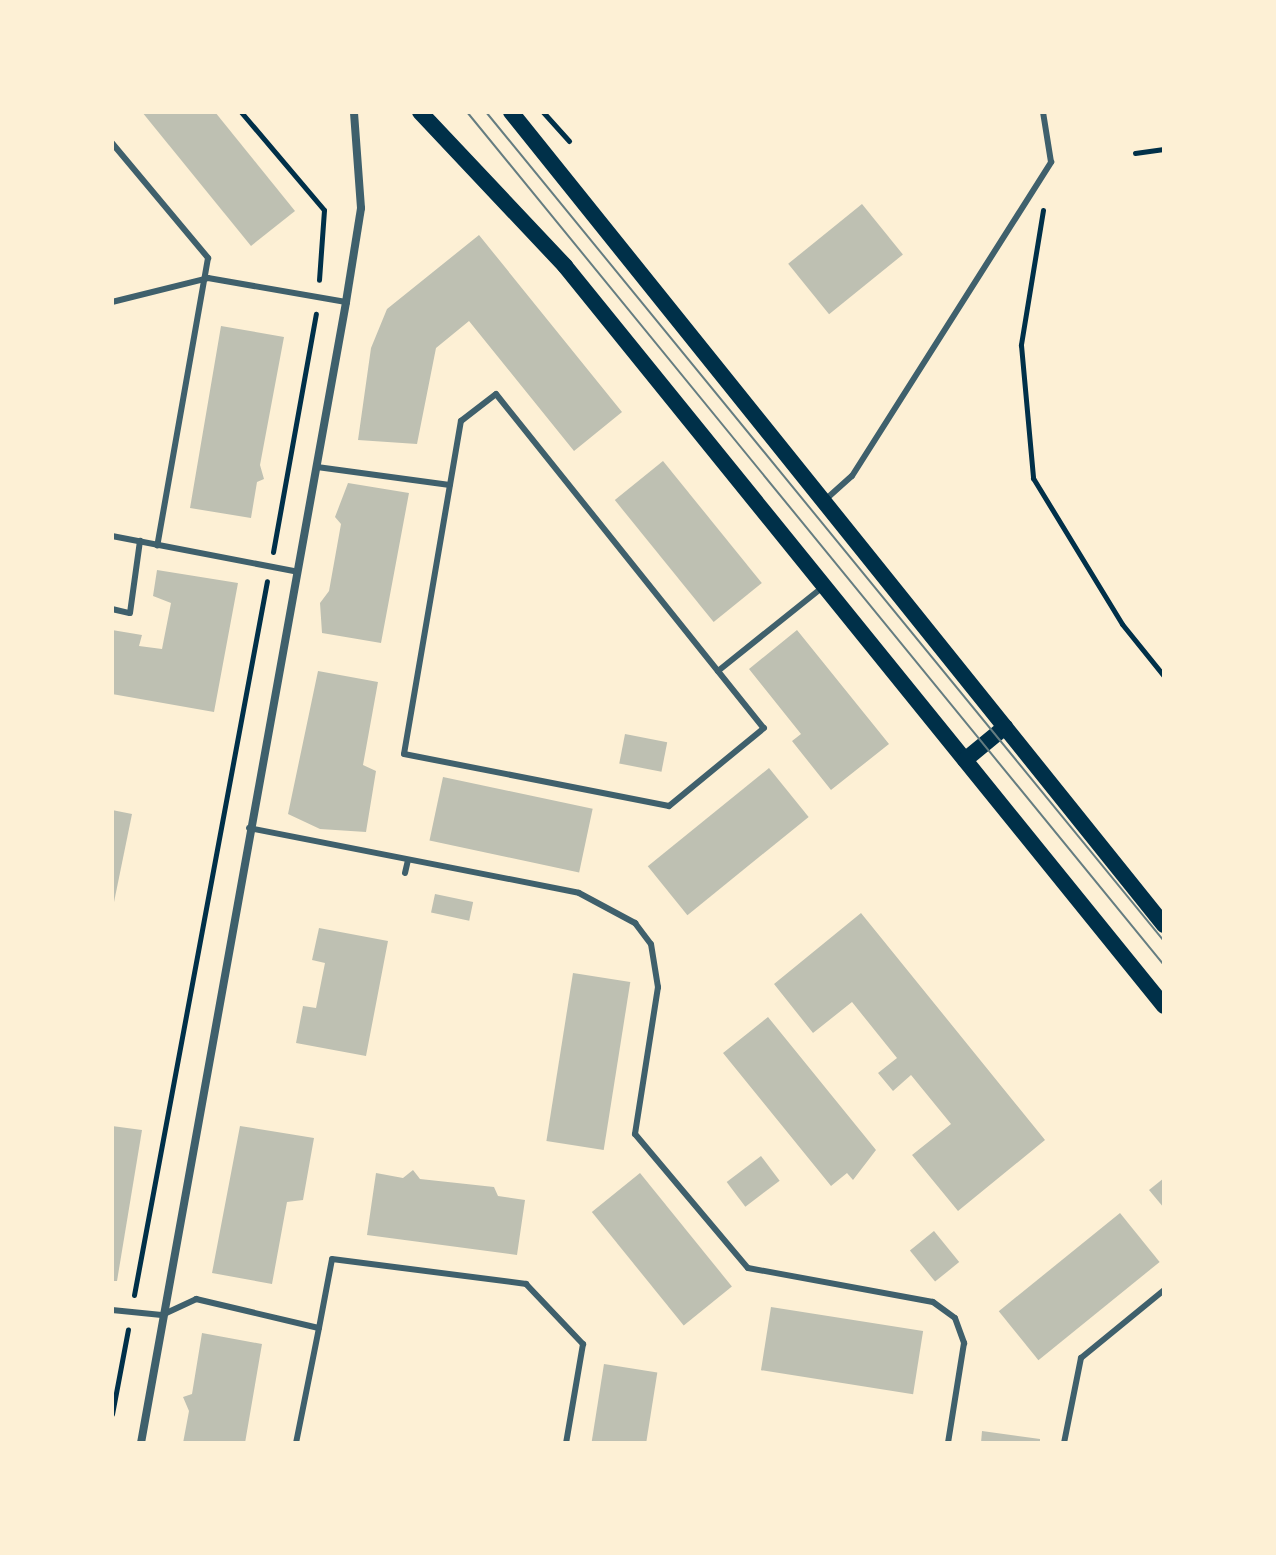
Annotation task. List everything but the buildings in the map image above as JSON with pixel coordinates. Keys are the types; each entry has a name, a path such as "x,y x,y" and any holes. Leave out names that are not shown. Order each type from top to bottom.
{"main road":[{"path":"420,112 565,266 1164,1006"},
{"path":"511,112 1164,925"},
{"path":"965,760 1005,727"}],"street":[{"path":"141,1443 294,571 317,467 346,302 361,208 354,112"}],"lane":[{"path":"825,500 861,463 1051,162 1043,112"},
{"path":"112,143 208,258 208,278 157,546"},
{"path":"112,302 208,278 318,302 346,302"},
{"path":"496,394 718,671 764,728 669,806 404,754 461,421 496,394"},
{"path":"317,467 450,485"},
{"path":"112,536 294,571"},
{"path":"112,609 130,613 140,541"},
{"path":"718,671 824,586"},
{"path":"249,828 579,893 635,923 651,944 658,987 635,1134 748,1268 933,1302 955,1318 964,1343 948,1443"},
{"path":"405,873 408,860"},
{"path":"296,1443 332,1259 526,1284 583,1344 566,1443"},
{"path":"1064,1443 1081,1358 1164,1290"},
{"path":"112,1310 162,1315 196,1299 319,1328"}],"path":[{"path":"112,1414 318,302 324,210 241,112"},
{"path":"543,112 569,141"},
{"path":"1135,153 1164,149"},
{"path":"1051,162 1021,345 1033,478 1122,624 1164,676"}],"tram line":[{"path":"467,112 1164,965"},
{"path":"486,112 1164,941"}]}
